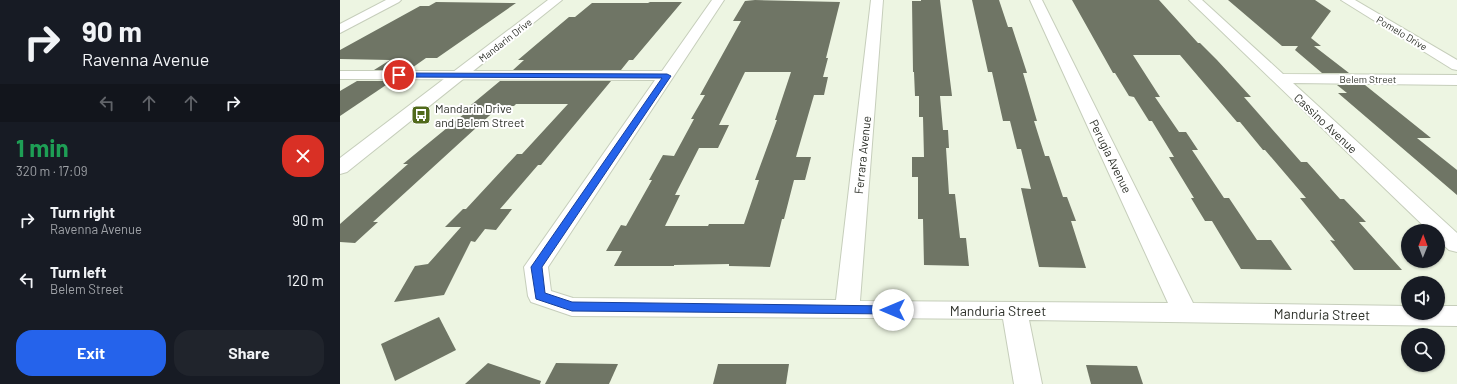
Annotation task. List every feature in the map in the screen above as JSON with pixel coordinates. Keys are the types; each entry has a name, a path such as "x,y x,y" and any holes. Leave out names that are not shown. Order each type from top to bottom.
{"street":[{"path":"340,29 395,0"},
{"name":"Mandarin Drive","path":"340,168 556,0"},
{"path":"340,75 667,76 718,0"},
{"name":"Ferrara Avenue","path":"847,310 877,0"},
{"name":"Perugia Avenue","path":"1036,0 1186,312"},
{"name":"Cassino Avenue","path":"1195,0 1457,246"},
{"name":"Pomelo Drive","path":"1347,0 1457,66"},
{"name":"Manduria Street","path":"667,76 536,267 540,296 572,307 1014,310 1457,316"},
{"name":"Belem Street","path":"1278,78 1457,80"},
{"path":"1014,310 1028,384"}],"building":[{"path":"940,0 952,96 940,96 943,130 948,130 949,148 946,148 949,194 955,194 960,238 966,238 969,266 924,265 923,219 918,219 918,177 912,177 912,157 924,157 923,117 919,117 919,96 915,96 913,72 912,1"},
{"path":"972,0 999,0 1008,27 1012,27 1027,73 1023,73 1037,121 1034,121 1045,156 1049,156 1063,197 1067,197 1076,221 1071,221 1086,268 1039,267 1021,188 1031,189 1021,149 1017,149 1010,121 1003,121 992,72 988,72"},
{"path":"1072,0 1159,0 1198,43 1200,43 1217,60 1251,97 1244,97 1301,162 1307,162 1340,199 1344,199 1366,222 1359,222 1402,270 1354,270 1330,240 1335,241 1300,198 1306,198 1240,122 1237,122 1180,55 1133,55 1160,97 1155,97 1179,132 1186,132 1198,150 1192,150 1224,198 1229,198 1257,240 1271,240 1292,270 1241,269 1212,221 1205,221 1191,198 1194,198 1169,157 1174,157 1152,121 1149,121 1134,97 1129,96 1115,73 1113,73"},
{"path":"1228,0 1315,0 1331,11 1311,38 1321,46 1314,46 1349,73 1322,73 1295,50 1298,46 1282,46"},
{"path":"745,1 840,2 826,58 828,58 823,77 828,77 824,95 814,95 796,157 811,157 805,180 794,180 770,267 729,266 729,264 614,266 622,251 606,251 621,225 626,226 652,180 649,180 663,155 674,156 694,119 691,119 705,95 700,95 741,21 733,21","holes":["745,72 791,72 775,120 777,120 755,180 759,180 744,224 665,226 680,195 675,195 699,148 718,148 729,125 719,125"]},
{"path":"436,2 516,3 437,58 426,58 409,70 374,70 390,60 340,59 340,50 420,6 429,6"},
{"path":"682,2 633,60 629,60 621,70 513,70 524,60 518,60 538,43 569,17 575,17 592,3"},
{"path":"357,81 392,81 340,116 340,91"},
{"path":"500,81 611,81 541,165 538,165 500,209 512,209 496,230 485,229 475,242 471,241 444,295 394,302 415,266 428,264 461,227 445,227 463,209 466,209 517,154 522,154 568,104 516,104 514,106 500,106 373,222 378,222 355,243 340,242 340,224 408,164 403,164 475,105 471,105"},
{"path":"1337,85 1365,85 1431,138 1417,138 1457,170 1457,195 1338,93 1347,93"},
{"path":"439,317 456,350 395,381 381,344"},
{"path":"488,363 541,381 540,384 465,384"},
{"path":"556,363 618,364 609,384 545,384"},
{"path":"718,364 789,364 786,384 713,384"},
{"path":"1086,365 1137,366 1143,384 1091,384"}],"place":[{"name":"Mandarin Drive and Belem Street","path":"421,115"}],"route":[{"path":"399,75 667,76 536,267 540,296 572,307 893,310"}]}
